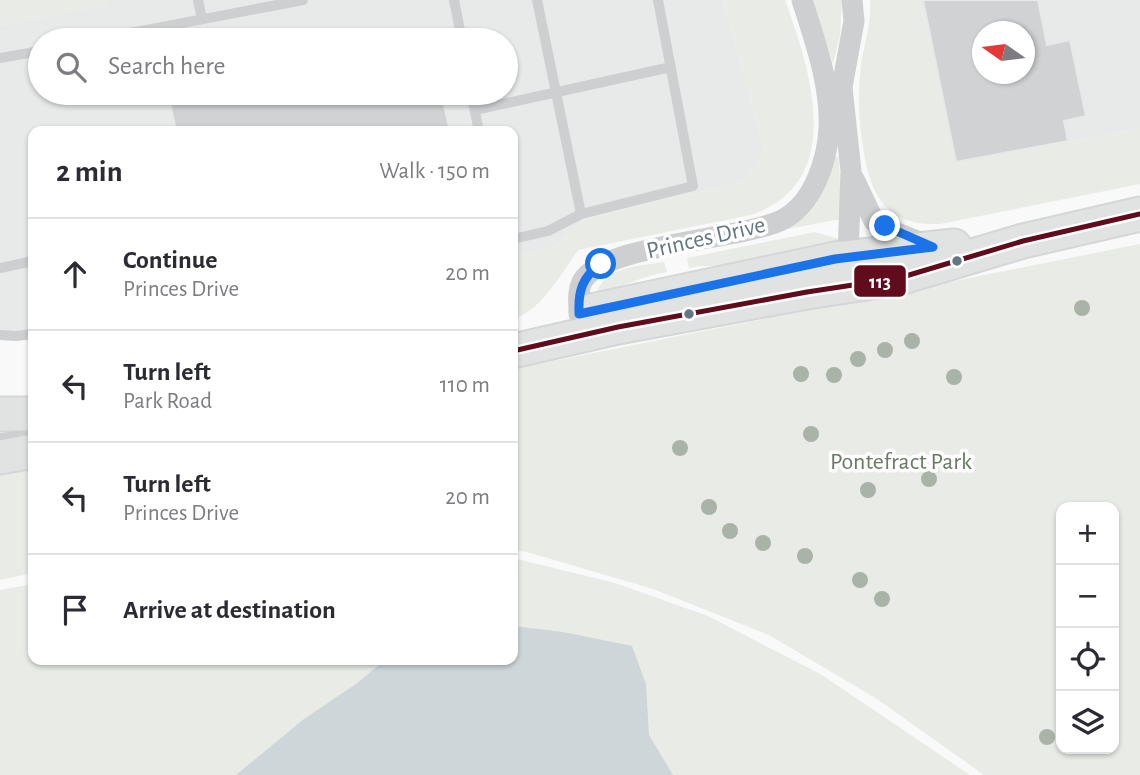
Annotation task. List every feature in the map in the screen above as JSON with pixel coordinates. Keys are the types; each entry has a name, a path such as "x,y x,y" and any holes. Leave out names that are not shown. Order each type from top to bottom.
{"main road":[{"path":"518,350 618,327 899,278 1023,241 1140,214"},
{"path":"518,330 573,309 848,257 933,247 1023,241"},
{"path":"573,309 604,326 618,327"},
{"path":"0,414 28,414"},
{"path":"0,457 28,452"}],"street":[{"name":"Princes Drive","path":"573,309 582,282 601,264 670,245 760,227 783,219 804,201 816,184 825,158 829,129 827,97 817,46 802,0"},
{"path":"826,289 838,276 848,257 851,171 842,87 853,21 852,0"},
{"path":"851,171 874,220 897,233 933,247"}],"lane":[{"path":"198,0 202,19"},
{"path":"156,28 303,0"},
{"path":"454,0 460,28"},
{"path":"537,0 581,214"},
{"path":"518,238 548,231 581,214 693,186 658,0"},
{"path":"0,58 28,53"},
{"path":"518,100 671,67"},
{"path":"474,105 478,126"},
{"path":"475,110 498,105"},
{"path":"0,268 28,262"},
{"path":"0,335 28,334"},
{"path":"0,438 28,435"}],"shaded area":[{"path":"107,0 723,0 765,152 742,182 583,220 556,246 518,255 518,126 28,126 28,337 0,332 0,26 107,4"},
{"path":"920,0 1140,0 1140,129 956,162"},
{"path":"518,627 563,632 632,646 646,684 649,735 673,775 236,775 304,719 379,665 518,665"}],"green space":[{"path":"0,0 107,0 108,4 0,26"},
{"path":"723,0 785,0 804,59 814,122 811,152 800,178 781,199 751,215 578,250 541,300 518,317 518,255 556,246 583,220 742,182 765,152"},
{"path":"813,0 842,0 840,35 833,64"},
{"path":"870,0 920,0 956,162 1140,129 1140,184 940,224 904,219 891,211 881,202 874,189 865,158 860,121 860,75 869,24"},
{"path":"836,156 839,158 841,219 777,231"},
{"path":"815,232 839,239 839,248 737,267 689,268 687,258"},
{"name":"Pontefract Park","path":"1140,244 1140,775 984,775 877,699 769,635 653,589 518,551 518,368"},
{"path":"664,262 667,272 596,293 601,284 616,272"},
{"path":"28,465 28,574 0,580 0,471"},
{"path":"518,559 615,583 708,616 822,675 970,775 0,775 0,590 28,585 28,665 518,665"}],"building":[{"path":"923,0 1038,0 1047,45 1070,40 1086,116 1064,121 1068,141 956,162"},
{"path":"170,105 444,105 449,126 175,126"}],"transit line":[{"name":"113","path":"518,350 618,327 899,278 1023,241 1140,214"}],"route":[{"path":"601,264 582,282 578,296 579,314 671,292 835,259 933,247 885,226"}]}
